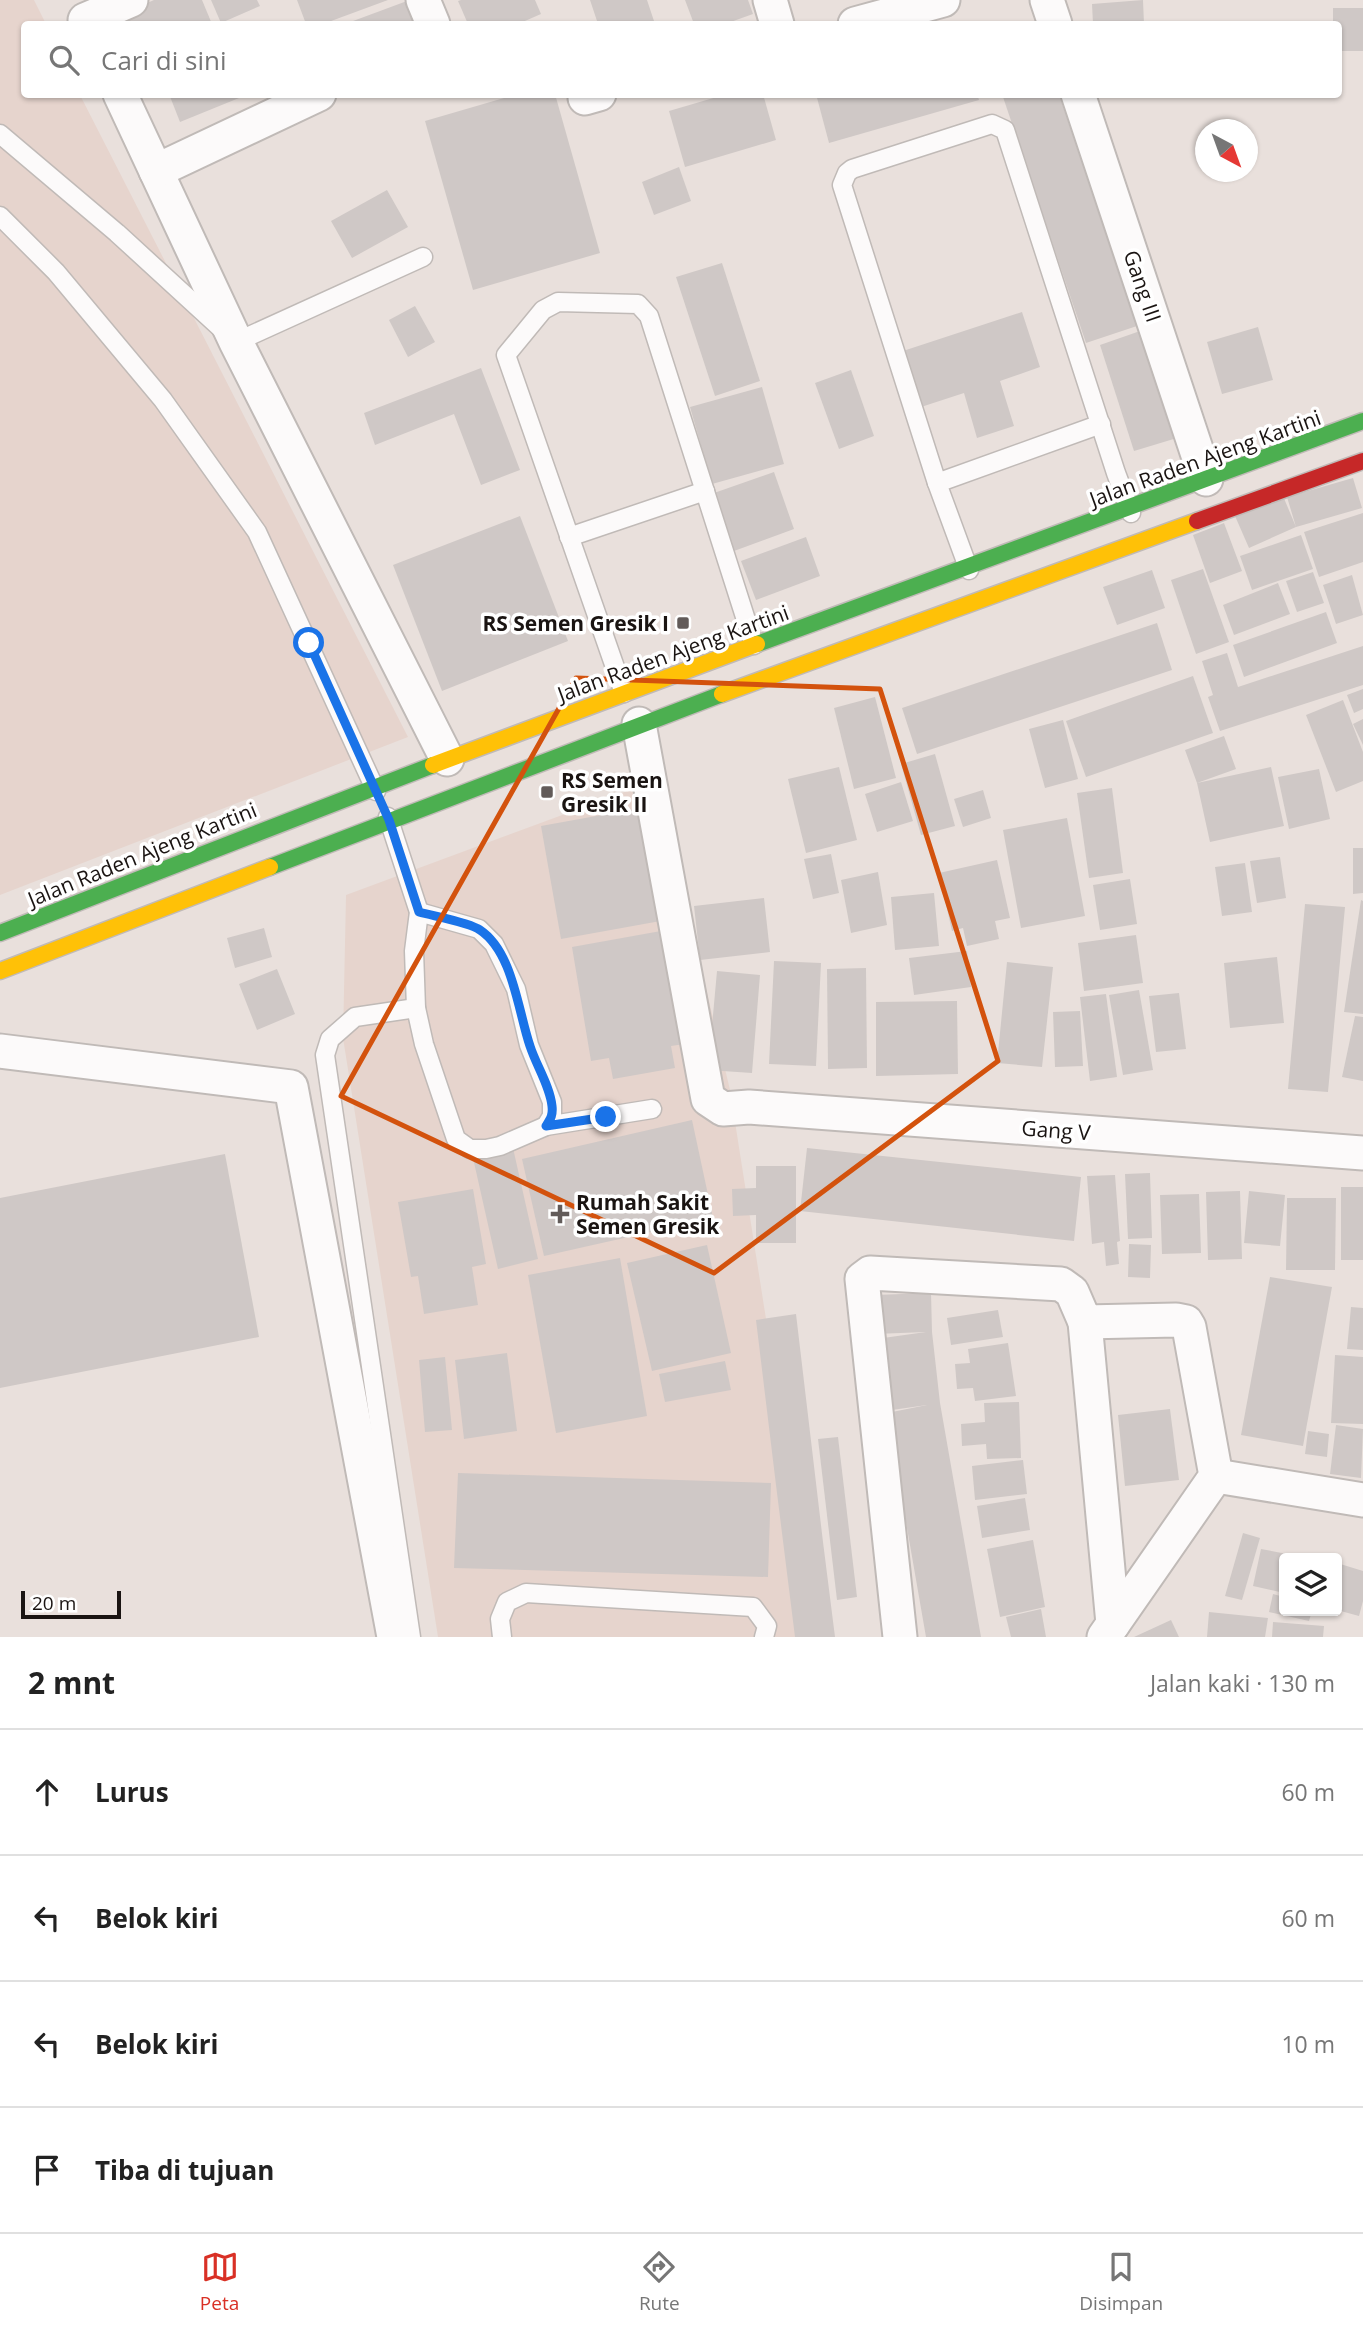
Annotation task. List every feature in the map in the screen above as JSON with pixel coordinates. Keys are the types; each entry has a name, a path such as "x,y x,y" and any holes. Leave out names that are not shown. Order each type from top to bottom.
{"highway":[{"name":"Jalan Raden Ajeng Kartini","path":"0,971 639,724 967,566 1130,509 1363,421"},
{"name":"Jalan Raden Ajeng Kartini","path":"0,933 333,801 754,645 798,648 981,599 1363,461"}],"street":[{"path":"82,15 131,0"},
{"path":"423,0 432,21"},
{"path":"770,0 776,21"},
{"path":"866,21 943,0"},
{"path":"1047,0 1054,21"},
{"path":"122,98 236,342 447,759"},
{"path":"156,171 311,98"},
{"name":"Gang III","path":"1079,98 1206,479"},
{"name":"Gang V","path":"639,724 708,1099 723,1109 749,1107 1363,1153"},
{"path":"0,1051 291,1087 394,1637"},
{"path":"900,1637 862,1279 870,1273 1061,1284 1072,1292 1085,1322 1109,1630"},
{"path":"1085,1322 1186,1322 1216,1476 1109,1630"},
{"path":"1216,1476 1363,1500"}],"lane":[{"path":"981,599 937,483 842,185 843,178 852,169 992,124 1004,130 1139,542"},
{"path":"0,134 117,233 236,342 423,257"},
{"path":"0,216 56,272 163,400 257,532 389,820 419,912 414,951 416,1007 424,1044 456,1139 470,1149 486,1149 546,1126 652,1109"},
{"path":"624,693 506,355 543,310 558,302 638,304 649,316 754,645"},
{"path":"937,483 1101,425"},
{"path":"569,537 705,491"},
{"path":"419,912 479,929 494,944 516,989 529,1045 552,1102 552,1116 546,1126"},
{"path":"411,1637 325,1055 330,1040 355,1017 416,1007"},
{"path":"502,1637 500,1619 507,1602 526,1593 753,1607 767,1626 764,1637"}],"highlighted area":[{"path":"576,678 880,689 998,1061 714,1273 341,1096"}],"shaded area":[{"path":"0,0 34,0 44,21 21,21 21,98 82,98 408,737 0,895"},
{"name":"Rumah Sakit Semen Gresik","path":"657,780 730,1090 769,1338 807,1637 438,1637 343,1038 346,895"}],"building":[{"path":"154,0 202,0 211,21 112,21 111,19"},
{"path":"211,0 257,0 260,6 226,21 220,21"},
{"path":"297,0 388,0 331,21 305,21"},
{"path":"535,0 541,14 525,21 467,21 458,1"},
{"path":"590,0 647,0 654,21 597,21"},
{"path":"685,0 748,0 753,14 733,21 693,21"},
{"path":"1143,0 1144,21 1093,21 1092,4"},
{"path":"407,1 415,20 412,21 353,21"},
{"path":"1333,8 1363,8 1363,51 1342,51 1342,21 1333,21"},
{"path":"171,98 239,98 180,122"},
{"path":"504,98 556,98 600,253 473,290 425,121"},
{"path":"713,98 764,98 776,140 685,167 669,111"},
{"path":"817,98 979,100 829,143"},
{"path":"1003,98 1060,98 1137,326 1086,343"},
{"path":"679,167 691,201 654,215 642,182"},
{"path":"387,190 408,227 352,258 331,221"},
{"path":"722,263 760,381 715,396 676,277"},
{"path":"415,306 435,342 408,357 389,320"},
{"path":"1022,312 1040,367 1000,381 1014,426 977,438 964,393 921,407 903,351"},
{"path":"1258,327 1273,380 1222,394 1207,342"},
{"path":"1143,330 1177,438 1134,451 1100,345"},
{"path":"481,368 520,470 481,485 454,414 375,445 364,413"},
{"path":"851,370 874,436 839,449 815,383"},
{"path":"762,387 784,464 712,484 690,407"},
{"path":"774,472 794,529 734,551 714,493"},
{"path":"1353,478 1362,508 1296,527 1287,497"},
{"path":"1283,496 1296,527 1249,548 1235,516"},
{"path":"1363,513 1363,562 1319,577 1304,532"},
{"path":"520,516 568,641 442,691 393,565"},
{"path":"1224,523 1242,571 1210,583 1193,535"},
{"path":"1301,535 1313,569 1252,590 1240,556"},
{"path":"806,537 820,576 756,600 741,561"},
{"path":"1203,569 1229,642 1196,654 1171,580"},
{"path":"1152,570 1165,608 1117,625 1103,587"},
{"path":"1313,572 1324,603 1297,612 1286,581"},
{"path":"1352,575 1363,615 1336,624 1323,585"},
{"path":"1278,583 1290,614 1234,635 1223,605"},
{"path":"1326,612 1337,643 1244,677 1233,645"},
{"path":"1157,623 1172,670 917,754 902,708"},
{"path":"1363,646 1363,685 1220,731 1208,697 1213,695 1202,661 1227,653 1238,687"},
{"path":"1193,676 1213,733 1086,777 1066,721"},
{"path":"1363,689 1363,709 1354,713 1347,695"},
{"path":"875,697 896,778 854,789 834,708"},
{"path":"1343,700 1363,752 1363,781 1336,792 1306,715"},
{"path":"1363,719 1363,745 1353,724"},
{"path":"1063,720 1078,779 1045,788 1029,729"},
{"path":"1224,736 1236,769 1197,783 1185,750"},
{"path":"935,754 955,826 921,835 901,764"},
{"path":"839,767 857,840 806,853 788,779"},
{"path":"1271,767 1284,826 1210,842 1197,783"},
{"path":"1319,769 1330,819 1289,829 1278,777"},
{"path":"901,782 913,821 877,832 865,794"},
{"path":"1112,788 1123,873 1089,878 1077,793"},
{"path":"983,790 991,818 963,827 954,799"},
{"path":"646,807 666,920 561,939 541,826"},
{"path":"1067,818 1085,916 1021,928 1003,830"},
{"path":"1353,848 1363,848 1363,893 1353,894"},
{"path":"831,854 839,893 813,899 804,859"},
{"path":"1280,857 1286,898 1257,903 1250,861"},
{"path":"997,860 1010,918 995,921 999,939 967,946 963,928 952,931 939,873"},
{"path":"1245,863 1252,912 1222,916 1215,867"},
{"path":"878,872 887,925 851,933 841,880"},
{"path":"1130,879 1137,924 1100,930 1093,885"},
{"path":"934,893 939,946 895,950 891,897"},
{"path":"764,898 770,952 700,960 694,906"},
{"path":"1361,900 1363,901 1363,1014 1344,1012"},
{"path":"1305,904 1345,907 1328,1092 1288,1089"},
{"path":"264,928 272,957 235,968 227,938"},
{"path":"672,929 691,1043 671,1046 675,1068 613,1079 609,1058 591,1061 572,947"},
{"path":"1136,935 1143,983 1084,991 1078,943"},
{"path":"967,951 971,987 914,995 909,958"},
{"path":"1277,957 1284,1023 1230,1028 1224,963"},
{"path":"774,961 821,963 816,1066 769,1064"},
{"path":"1007,962 1053,967 1042,1067 997,1063"},
{"path":"866,968 867,1068 828,1069 827,969"},
{"path":"277,969 295,1014 257,1030 239,984"},
{"path":"717,971 760,975 752,1073 708,1070"},
{"path":"1139,990 1153,1070 1123,1075 1109,995"},
{"path":"1179,993 1186,1049 1156,1052 1149,996"},
{"path":"1106,994 1117,1077 1090,1081 1080,997"},
{"path":"957,1001 958,1074 876,1076 876,1002"},
{"path":"1080,1011 1083,1066 1055,1067 1053,1012"},
{"path":"1355,1016 1363,1017 1363,1081 1342,1077"},
{"path":"692,1120 713,1218 544,1256 522,1159"},
{"path":"513,1148 538,1259 498,1269 473,1158"},
{"path":"807,1148 1081,1177 1074,1241 800,1211"},
{"path":"225,1154 259,1337 0,1388 0,1198"},
{"path":"756,1166 796,1166 796,1243 756,1243 756,1215 733,1216 732,1189 756,1188"},
{"path":"1150,1173 1152,1238 1128,1239 1125,1174"},
{"path":"1115,1175 1119,1264 1106,1266 1104,1242 1092,1244 1087,1176"},
{"path":"1341,1187 1363,1187 1363,1260 1341,1260"},
{"path":"473,1189 486,1264 472,1267 478,1305 424,1314 418,1276 411,1277 398,1202"},
{"path":"1240,1191 1242,1259 1208,1260 1206,1192"},
{"path":"1249,1191 1285,1195 1280,1246 1244,1243"},
{"path":"1199,1194 1201,1253 1162,1254 1160,1195"},
{"path":"1287,1198 1336,1198 1335,1270 1286,1270"},
{"path":"1129,1244 1151,1245 1150,1278 1128,1277"},
{"path":"707,1245 731,1353 652,1371 627,1263"},
{"path":"620,1258 647,1416 556,1433 528,1275"},
{"path":"1270,1277 1332,1287 1303,1446 1241,1435"},
{"path":"931,1293 932,1332 940,1403 981,1637 926,1637 887,1413 927,1405 885,1411 876,1339 926,1332 875,1334 874,1295"},
{"path":"1351,1307 1363,1308 1363,1350 1347,1349"},
{"path":"998,1310 1003,1337 951,1345 947,1318"},
{"path":"796,1314 835,1637 795,1637 756,1320"},
{"path":"1008,1343 1016,1396 975,1401 973,1388 957,1389 955,1364 970,1363 968,1349"},
{"path":"507,1353 517,1431 464,1439 455,1360"},
{"path":"1335,1355 1363,1357 1363,1424 1331,1423"},
{"path":"445,1357 452,1430 425,1432 419,1360"},
{"path":"725,1361 731,1390 665,1402 659,1374"},
{"path":"1019,1402 1021,1458 987,1459 986,1444 962,1446 961,1424 985,1422 984,1403"},
{"path":"1170,1409 1179,1480 1125,1486 1118,1415"},
{"path":"1336,1425 1363,1429 1361,1478 1330,1474"},
{"path":"1308,1431 1329,1434 1327,1457 1305,1454"},
{"path":"838,1437 857,1597 837,1600 818,1439"},
{"path":"1023,1460 1027,1494 975,1500 972,1466"},
{"path":"458,1473 771,1483 768,1577 454,1568"},
{"path":"1025,1498 1030,1530 982,1538 977,1506"},
{"path":"1243,1533 1260,1538 1242,1600 1225,1596"},
{"path":"1033,1540 1045,1607 1000,1617 987,1549"},
{"path":"1261,1549 1282,1553 1279,1553 1279,1592 1253,1586"},
{"path":"1342,1565 1363,1571 1363,1601 1359,1616 1342,1611"},
{"path":"1273,1594 1279,1596 1279,1614 1269,1612"},
{"path":"1041,1609 1046,1637 1011,1637 1006,1617"},
{"path":"1209,1612 1268,1618 1265,1637 1207,1637"},
{"path":"1287,1616 1310,1616 1309,1621"},
{"path":"1171,1620 1179,1637 1134,1637"},
{"path":"1273,1622 1324,1626 1323,1637 1272,1637"}],"traffic: fast":[{"path":"757,644 1363,421"},
{"path":"270,867 722,694"},
{"path":"0,933 433,765"}],"traffic: slow":[{"path":"722,694 1197,521"},
{"path":"433,765 757,644"},
{"path":"0,971 270,867"}],"traffic: jam":[{"path":"1197,521 1363,461"}],"place":[{"name":"RS Semen Gresik I","path":"683,623"},
{"name":"RS Semen Gresik II","path":"547,792"},
{"name":"Rumah Sakit Semen Gresik","path":"560,1214"}],"route":[{"path":"309,643 389,820 419,912 479,929 494,944 506,965 516,989 529,1045 552,1102 552,1116 546,1126 606,1117"}]}
